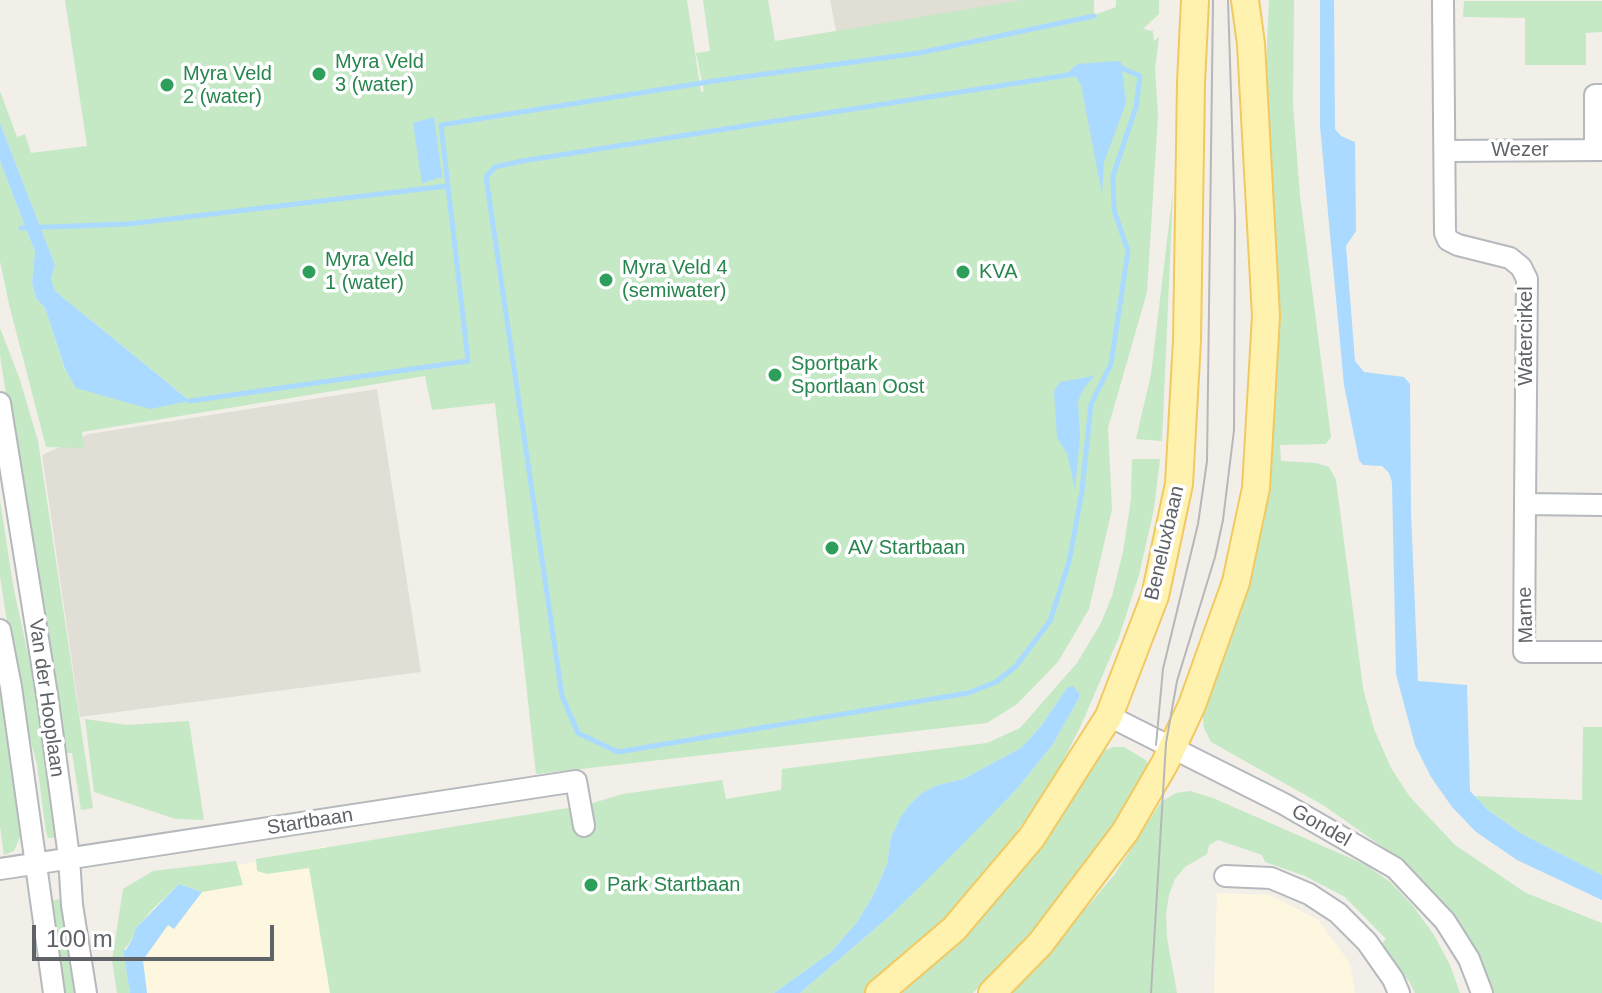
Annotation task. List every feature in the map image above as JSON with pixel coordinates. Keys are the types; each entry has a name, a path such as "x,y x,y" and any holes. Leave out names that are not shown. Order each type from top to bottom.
{"main road":[{"path":"1185,0 1193,33"},
{"name":"Beneluxbaan","path":"879,993 954,929 1032,837 1109,716 1155,596 1179,484 1187,340 1195,0"},
{"path":"992,993 1040,944 1125,832 1192,705 1236,582 1256,488 1266,316 1251,44 1245,0"},
{"path":"1251,44 1260,0"}],"street":[{"name":"Watercirkel","path":"1443,0 1445,233 1448,240 1458,245 1510,258 1521,267 1527,279 1525,504"},
{"name":"Wezer","path":"1446,151 1598,150 1595,95 1602,95"},
{"name":"Van der Hooplaan","path":"0,403 46,686 69,857 72,905 86,993"},
{"path":"1525,504 1602,505"},
{"name":"Marne","path":"1525,504 1524,652 1602,652"},
{"name":"Van der Hooplaan","path":"0,630 37,862 54,993"},
{"name":"Gondel","path":"1109,716 1284,804 1395,868 1445,921 1469,959 1482,993"},
{"name":"Startbaan","path":"0,869 576,781 584,826"},
{"path":"1225,876 1271,878 1309,894 1338,913 1367,942 1399,993"}],"shaded area":[{"path":"830,0 1080,0 839,45"},
{"path":"377,389 421,672 80,717 42,455 89,434"},
{"path":"327,846 347,993 141,993 132,889"},
{"path":"1217,893 1270,895 1318,920 1350,963 1355,993 1214,993"}],"green space":[{"name":"Sportpark Sportlaan Oost","path":"65,0 687,0 701,92 704,91 696,53 710,51 703,0 768,0 775,41 1022,0 1094,0 1094,15 1116,7 1116,0 1159,0 1159,14 1143,29 1153,31 1154,41 1159,37 1155,69 1158,114 1147,292 1108,428 1112,509 1089,609 1058,662 1017,704 987,723 536,774 495,403 432,410 425,376 82,432 84,448 46,447 0,261 0,161 35,252 32,283 36,298 45,308 65,370 77,388 189,400 55,291 51,279 55,265 0,123 0,91 17,137 25,134 31,153 87,146"},
{"path":"1269,0 1294,0 1293,105 1300,196 1331,437 1326,444 1280,445 1281,461 1329,467 1336,480 1363,688 1374,729 1391,768 1410,797 1455,845 1526,893 1602,923 1602,993 1489,993 1437,902 1417,877 1387,850 1323,805 1211,742 1204,728 1202,709 1254,567 1277,387 1278,318 1265,90"},
{"path":"1464,1 1602,1 1602,32 1586,33 1586,65 1525,65 1525,18 1463,17"},
{"path":"1173,191 1162,441 1136,439 1151,374"},
{"path":"0,328 38,441 93,808 81,810 72,753 66,753 65,747 60,747 0,355"},
{"name":"Park Startbaan","path":"1132,459 1160,459 1154,509 1139,575 1119,637 1052,783 995,862 949,914 864,993 800,993 892,914 1016,790 1053,744 1079,698 1067,688 1041,726 1021,748 963,779 938,785 922,793 911,803 891,837 887,864 857,922 831,952 774,993 330,993 309,868 267,874 257,871 256,859 586,805 623,794 722,780 726,799 781,790 782,769 987,743 1020,728 1077,663 1101,623 1112,596 1123,552 1131,499"},
{"path":"0,500 13,585 36,692 57,834 53,838 48,838 46,832 37,764 18,695 0,576"},
{"path":"0,688 22,832 14,851 4,855 0,826"},
{"path":"85,719 128,725 189,721 204,820 176,819 94,792"},
{"path":"1583,727 1602,727 1602,875 1522,834 1488,810 1475,796 1582,800"},
{"path":"1124,747 1147,761 1150,770 1074,888 973,993 902,993 970,930 1020,872 1101,752"},
{"path":"1190,791 1213,798 1366,865 1390,882 1434,935 1460,993 1415,993 1409,981 1378,948 1386,939 1345,897 1305,876 1265,862 1262,855 1218,840 1209,845 1207,854 1185,867 1175,879 1169,895 1167,938 1177,993 1003,993 1115,874 1161,802 1176,793"},
{"path":"236,861 243,885 202,892 179,884 154,908 137,927 123,951 130,993 117,993 112,960 123,889 153,871"},
{"path":"60,899 74,993 64,993 51,901"}],"water":[{"path":"1320,0 1334,0 1335,129 1341,136 1355,142 1356,231 1346,246 1355,361 1364,372 1404,377 1410,384 1411,511 1418,681 1467,685 1470,791 1488,810 1522,834 1602,875 1602,900 1517,860 1476,832 1452,807 1431,777 1415,745 1396,674 1392,482 1382,466 1363,465 1359,460 1344,385 1320,126"},
{"path":"1121,62 1126,103 1104,162 1102,194 1081,85 1076,77 1067,73 1078,64"},
{"path":"434,117 442,177 422,183 413,123"},
{"path":"0,123 55,265 51,279 55,291 190,401 150,409 76,388 65,369 45,308 36,298 32,283 35,252 0,161"},
{"path":"1094,376 1078,401 1080,436 1075,489 1067,453 1057,438 1054,391 1060,382"},
{"path":"1073,686 1079,698 1053,744 1016,790 892,914 800,993 774,993 831,952 857,922 887,864 891,837 911,803 938,785 963,779 1021,748 1041,726 1067,688"},
{"path":"179,884 202,892 174,929 168,925 143,960 147,993 130,993 123,950 126,950 136,928"}],"waterway":[{"path":"190,401 468,361 441,125 714,81 919,53 1094,16"},
{"path":"1119,67 1140,76 1136,107 1113,176 1114,210 1128,251 1111,364 1091,404 1082,491 1069,562 1050,621 1016,666 996,682 968,693 618,752 578,733 562,696 486,177 495,167 522,161 1119,67"},
{"path":"21,228 128,224 447,186"}],"tram line":[{"path":"1156,745 1163,669 1198,524 1207,461 1213,0"},
{"path":"1151,993 1166,743 1177,681 1215,557 1223,520 1234,430 1235,218 1228,0"}],"place":[{"name":"Myra Veld 3 (water)","path":"319,74"},
{"name":"Myra Veld 2 (water)","path":"167,85"},
{"name":"Myra Veld 1 (water)","path":"309,272"},
{"name":"KVA","path":"963,272"},
{"name":"Myra Veld 4 (semiwater)","path":"606,280"},
{"name":"Sportpark Sportlaan Oost","path":"775,375"},
{"name":"AV Startbaan","path":"832,548"},
{"name":"Park Startbaan","path":"591,885"}]}
